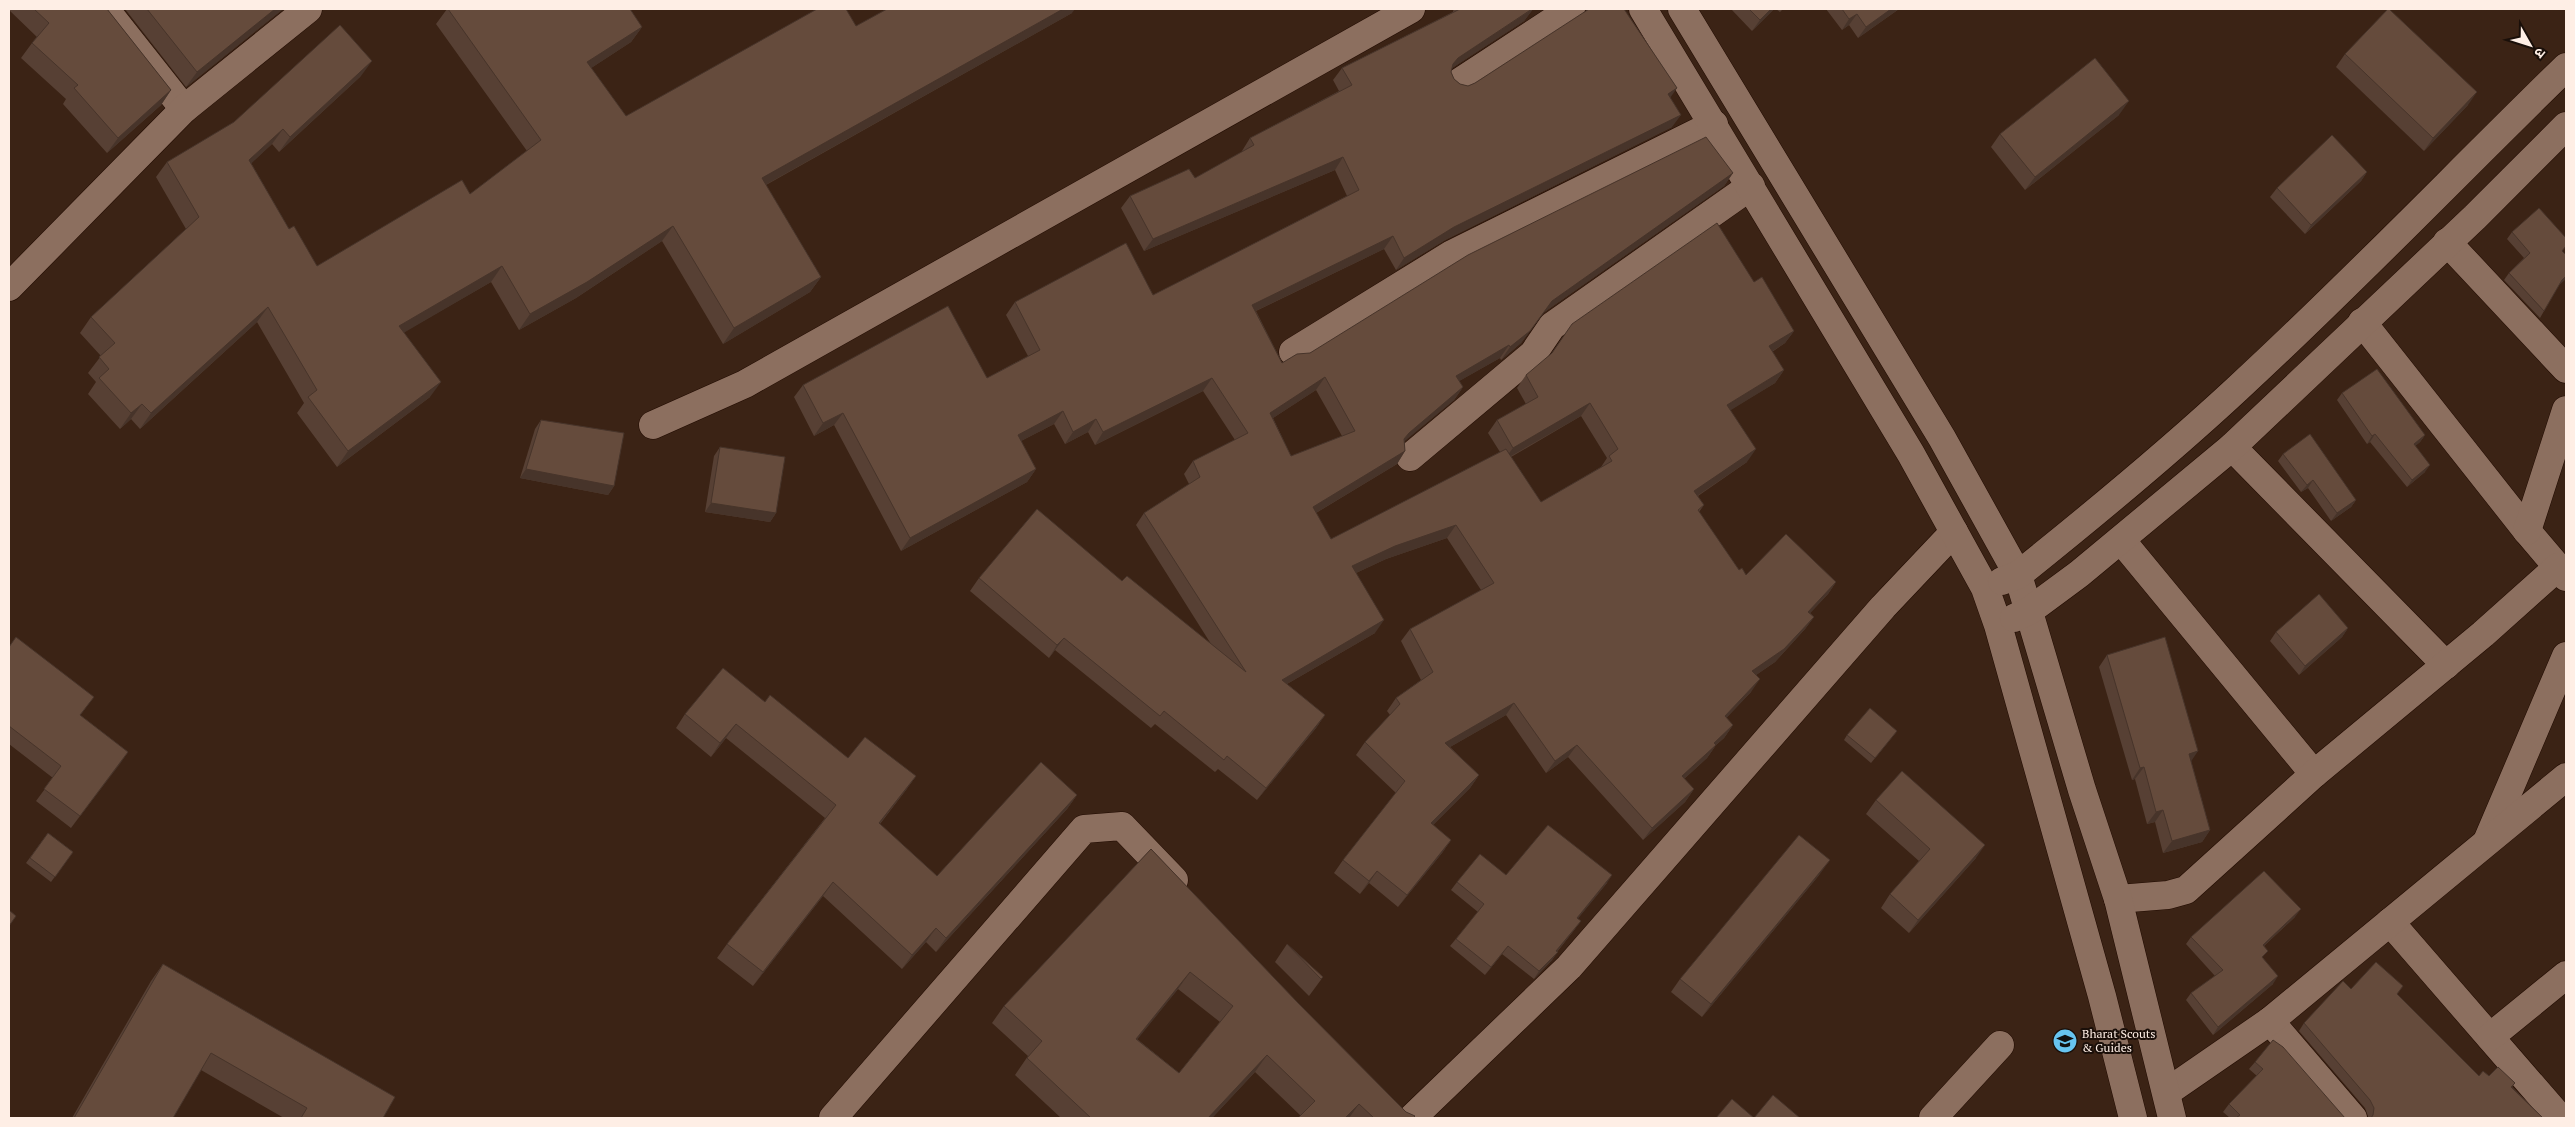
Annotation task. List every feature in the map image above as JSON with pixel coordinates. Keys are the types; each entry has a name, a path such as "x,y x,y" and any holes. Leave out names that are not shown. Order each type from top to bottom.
{"street":[{"path":"105,9 184,109"},
{"path":"9,287 184,109 308,9"},
{"path":"652,425 745,384 1411,9"},
{"path":"1458,83 1571,9"},
{"path":"1643,9 1911,454 1984,588 1998,625 2102,996 2133,1118"},
{"path":"1682,9 1942,438 2018,575 2082,790 2118,900 2170,1105 2566,777"},
{"path":"1984,588 2018,575 2119,494 2236,390 2335,297 2566,67"},
{"path":"1294,352 1452,254 1714,124"},
{"path":"1998,625 2029,611 2121,540 2232,447 2362,322 2564,134"},
{"path":"1410,457 1533,354 1552,326 1751,186"},
{"path":"2447,242 2566,369"},
{"path":"2118,900 2168,895 2186,890 2314,774 2562,572 2527,531 2362,322"},
{"path":"2527,531 2566,410"},
{"path":"2232,447 2446,665"},
{"path":"1403,1114 1569,967 1883,607 1954,532"},
{"path":"2121,540 2314,774"},
{"path":"2486,843 2566,656"},
{"path":"833,1118 1084,829 1122,826 1191,897"},
{"path":"2390,922 2560,1118"},
{"path":"2490,1037 2566,975"},
{"path":"2270,1021 2353,1118"},
{"path":"1934,1118 2000,1045"}],"building":[{"path":"34,9 107,9 171,90 118,138 74,88 78,85 32,43 49,23"},
{"path":"147,9 275,9 197,72"},
{"path":"448,9 630,9 642,27 587,62 626,116 817,9 846,9 856,26 887,9 1063,9 762,178 821,277 734,328 673,226 587,282 530,314 502,266 399,326 441,382 348,451 308,397 317,390 268,307 151,413 142,404 131,413 99,378 109,369 99,357 115,343 91,317 199,217 167,162 234,122 340,25 372,61 290,137 283,129 249,160 289,229 294,226 317,266 462,180 470,194 541,140"},
{"path":"1460,9 1532,9 1458,58 1453,64 1451,72 1454,79 1460,84 1468,86 1589,9 1624,9 1677,88 1668,94 1681,115 1454,227 1404,258 1393,236 1252,305 1282,363 1297,354 1310,353 1468,255 1706,137 1733,173 1552,301 1530,331 1510,347 1509,345 1456,376 1463,387 1409,433 1404,439 1405,451 1313,507 1331,539 1506,449 1541,502 1612,461 1609,456 1618,449 1590,403 1513,448 1497,420 1538,397 1526,375 1552,353 1572,324 1717,223 1754,282 1762,277 1794,331 1769,346 1784,370 1727,405 1756,449 1694,491 1704,505 1698,510 1739,570 1742,568 1746,575 1786,534 1836,582 1808,612 1814,617 1784,649 1752,671 1760,679 1725,716 1733,725 1714,743 1716,745 1682,776 1694,789 1652,828 1577,745 1555,761 1514,703 1445,743 1479,775 1431,823 1451,840 1407,895 1377,871 1369,881 1343,860 1405,781 1365,742 1400,704 1396,698 1433,672 1410,629 1494,583 1456,525 1395,546 1352,566 1384,620 1282,680 1325,715 1266,788 1227,756 1224,760 1164,711 1160,716 1064,638 1057,645 979,578 1037,509 1122,581 1127,576 1246,672 1144,513 1200,477 1193,461 1248,433 1212,378 1103,432 1096,419 1073,432 1063,411 1018,435 1036,469 910,538 843,413 823,423 803,385 948,306 987,378 1040,350 1015,302 1126,243 1153,295 1359,190 1343,157 1153,239 1130,196 1189,169 1195,178 1254,145 1250,138 1352,85 1342,68","holes":["1325,377 1355,431 1291,456 1270,413"]},
{"path":"1749,9 1771,9 1760,20"},
{"path":"1842,9 1891,9 1866,27 1857,14 1849,19"},
{"path":"2388,9 2477,92 2433,138 2345,54"},
{"path":"2095,58 2129,101 2035,177 2000,134"},
{"path":"2332,135 2367,172 2311,225 2277,188"},
{"path":"2539,208 2566,238 2566,246 2562,251 2566,255 2566,276 2544,311 2509,273 2530,253 2512,232"},
{"path":"2377,369 2425,435 2414,444 2430,465 2412,480 2375,434 2372,436 2342,393"},
{"path":"541,420 624,433 614,486 526,469"},
{"path":"2310,434 2356,500 2337,513 2313,480 2307,485 2283,454"},
{"path":"720,447 785,457 776,513 711,503"},
{"path":"2319,594 2348,628 2305,666 2276,632"},
{"path":"16,637 94,697 80,715 128,752 80,816 44,789 61,766 9,726 9,647"},
{"path":"2165,637 2198,751 2189,754 2210,830 2172,841 2163,810 2156,812 2144,767 2140,768 2107,655"},
{"path":"723,668 765,702 770,695 848,758 865,737 916,776 879,823 937,876 1041,762 1077,795 946,938 936,928 912,955 833,882 763,972 727,944 836,805 736,724 720,743 685,714"},
{"path":"1870,708 1897,731 1875,758 1847,735"},
{"path":"1902,771 1985,845 1918,920 1890,894 1930,849 1876,800"},
{"path":"1548,825 1612,875 1577,918 1581,921 1556,951 1558,952 1539,971 1508,946 1491,967 1456,939 1484,904 1457,882 1480,854 1506,875"},
{"path":"48,833 73,852 55,877 30,858"},
{"path":"1799,835 1830,860 1711,1004 1680,979"},
{"path":"1151,849 1298,1003 1406,1112 1415,1116 1413,1118 1374,1118 1359,1104 1345,1118 1298,1118 1315,1101 1267,1055 1208,1118 1091,1118 1027,1058 1042,1041 1004,1006","holes":["1190,972 1233,1006 1179,1073 1136,1039"]},
{"path":"2264,871 2301,909 2263,945 2268,951 2262,957 2278,976 2218,1027 2191,993 2223,970 2191,937"},
{"path":"9,910 16,916 9,926"},
{"path":"1287,944 1323,977 1321,979"},
{"path":"2376,962 2403,986 2397,994 2479,1076 2483,1071 2489,1076 2498,1067 2515,1083 2511,1087 2543,1118 2371,1118 2374,1108 2370,1100 2304,1023 2343,981 2351,989"},
{"path":"163,964 395,1097 383,1118 301,1118 307,1108 211,1053 173,1118 74,1118"},
{"path":"2273,1040 2283,1047 2345,1118 2236,1118 2240,1115 2229,1104 2263,1069 2255,1062"},
{"path":"1773,1095 1800,1118 1754,1118"},
{"path":"1732,1099 1754,1118 1716,1118"}],"place":[{"name":"Bharat Scouts & Guides","path":"2065,1041"}]}
